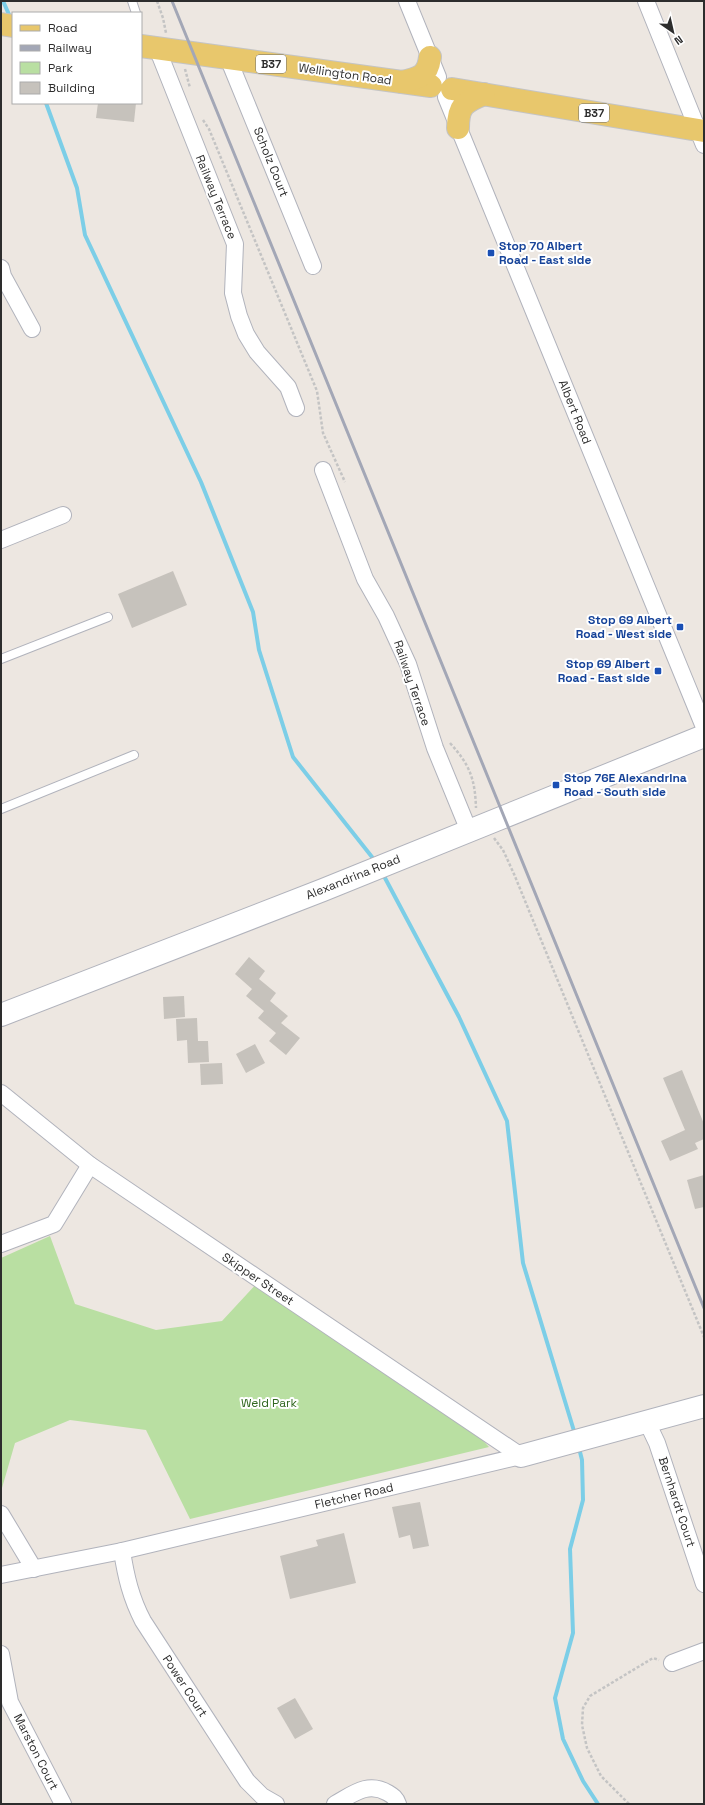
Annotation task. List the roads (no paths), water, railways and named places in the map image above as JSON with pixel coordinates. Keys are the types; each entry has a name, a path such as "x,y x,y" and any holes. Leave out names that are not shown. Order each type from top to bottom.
{"main road":[{"path":"1,24 12,26"},
{"name":"Wellington Road","path":"158,48 402,82 439,81 484,94 702,135"},
{"path":"458,128 458,115 463,104 470,99 484,94"},
{"name":"Alexandrina Road","path":"1,1015 477,828 704,736"},
{"name":"Fletcher Road","path":"521,1456 704,1406"}],"street":[{"name":"Albert Road","path":"407,1 704,727"},
{"path":"646,1 702,135"},
{"name":"Railway Terrace","path":"158,48 235,244 233,293 239,316 246,334 257,352 288,387 296,408"},
{"name":"Scholz Court","path":"228,58 313,266"},
{"path":"1,268 3,276 32,329"},
{"name":"Railway Terrace","path":"323,470 365,579 386,616 408,664 435,748 477,828"},
{"path":"1,540 63,515"},
{"name":"Skipper Street","path":"1,1093 90,1165 521,1456"},
{"path":"1,1244 54,1224 90,1165"},
{"name":"Bernhardt Court","path":"647,1422 657,1443 704,1584"},
{"name":"Fletcher Road","path":"1,1575 122,1551 521,1456"},
{"path":"1,1514 34,1569"},
{"name":"Power Court","path":"122,1551 127,1583 135,1606 143,1621 247,1781 262,1796 276,1804"},
{"path":"672,1663 704,1651"},
{"name":"Marston Court","path":"1,1654 10,1702 63,1804"},
{"path":"335,1804 368,1787 381,1789 396,1798 398,1804"}],"lane":[{"path":"132,1 136,12"},
{"path":"1,659 108,617"},
{"path":"1,809 134,755"}],"waterway":[{"path":"3,1 11,19"},
{"path":"46,104 77,188 85,235 201,482 253,612 259,650 293,757 372,857"},
{"path":"385,878 459,1017 507,1121 523,1263 574,1431"},
{"path":"580,1452 582,1460 583,1500 570,1549 573,1633 555,1698 563,1739 583,1781 598,1804"}],"railway":[{"path":"172,1 704,1308"}],"place":[{"name":"Stop 70 Albert Road - East side","path":"491,253"},
{"name":"Stop 69 Albert Road - West side","path":"680,627"},
{"name":"Stop 69 Albert Road - East side","path":"658,671"},
{"name":"Stop 76E Alexandrina Road - South side","path":"556,785"}],"park label":[{"name":"Weld Park","path":"269,1403"}]}
